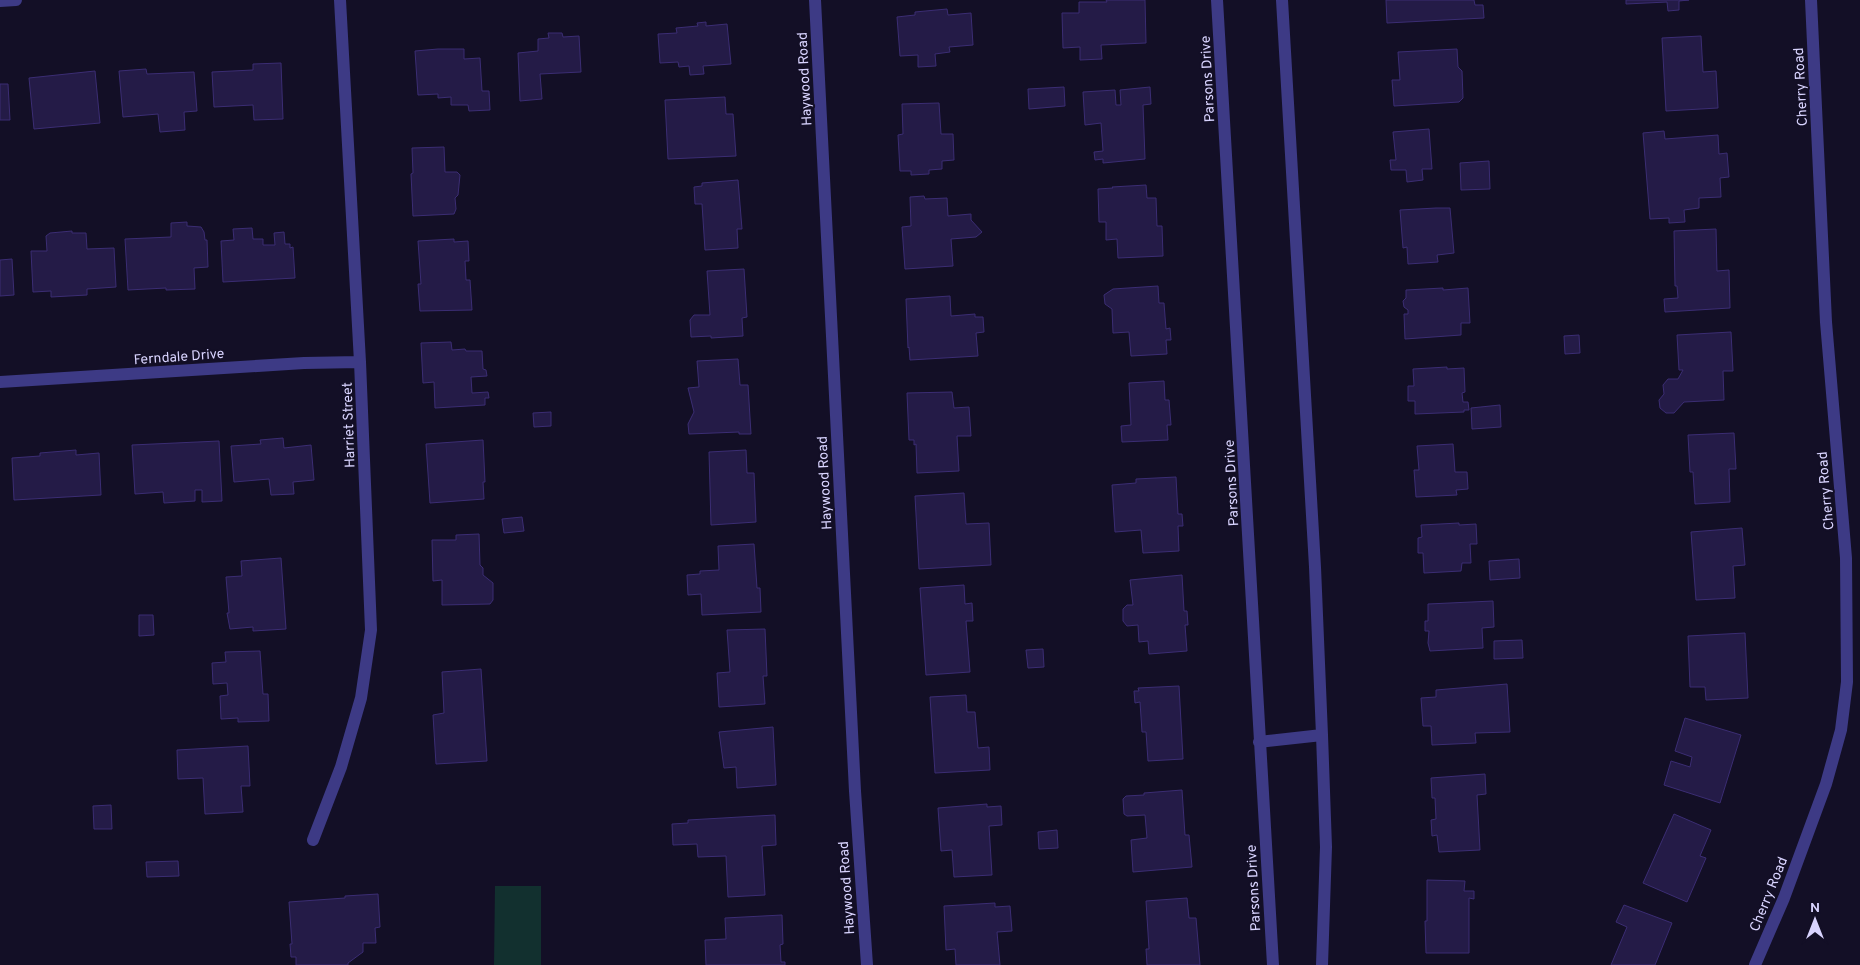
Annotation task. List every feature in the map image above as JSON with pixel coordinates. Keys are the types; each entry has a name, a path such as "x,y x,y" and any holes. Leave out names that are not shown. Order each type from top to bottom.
{"street":[{"path":"0,1 16,0"},
{"name":"Harriet Street","path":"313,840 341,767 361,698 371,630 360,362 340,0"},
{"name":"Haywood Road","path":"815,0 855,791 867,965"},
{"name":"Parsons Drive","path":"1218,0 1272,965"},
{"path":"1282,0 1315,567 1322,735 1326,847 1322,965"},
{"name":"Cherry Road","path":"1755,965 1784,898 1826,784 1841,730 1847,682 1846,558 1826,322 1811,0"},
{"name":"Ferndale Drive","path":"0,382 304,363 360,362"},
{"path":"1260,742 1322,735"}],"green space":[{"path":"495,886 541,886 541,965 494,965"}],"building":[{"path":"1106,0 1145,0 1146,43 1101,45 1102,59 1080,60 1080,47 1063,48 1062,13 1079,13 1079,2 1107,2"},
{"path":"1386,0 1474,0 1475,5 1483,5 1484,18 1387,23"},
{"path":"1626,0 1689,0 1679,1 1679,10 1668,11 1667,2 1626,4"},
{"path":"947,9 948,15 971,13 973,45 949,47 950,52 935,54 936,66 918,67 918,55 900,56 897,17 915,15 915,12"},
{"path":"706,22 706,26 727,24 731,64 703,66 704,74 690,75 689,66 679,67 678,62 660,63 658,34 677,33 676,28 698,26 697,23"},
{"path":"548,33 562,33 563,37 579,36 581,72 540,74 542,99 520,101 518,53 538,51 538,39 549,38"},
{"path":"1701,36 1703,72 1716,71 1718,108 1666,111 1662,38"},
{"path":"464,49 464,59 480,58 482,91 489,91 490,110 469,111 468,105 451,105 451,97 438,98 438,94 418,95 415,51"},
{"path":"1457,49 1458,67 1462,71 1463,98 1459,102 1394,106 1392,80 1400,80 1398,52"},
{"path":"281,63 283,119 254,120 253,105 214,107 212,72 253,70 253,64"},
{"path":"146,69 147,74 194,72 197,111 184,112 185,130 160,132 158,114 123,117 119,71"},
{"path":"95,71 100,123 34,129 29,78"},
{"path":"0,84 8,84 10,120 0,120"},
{"path":"1064,87 1065,106 1029,109 1028,89"},
{"path":"1150,87 1151,104 1143,105 1145,159 1103,163 1103,159 1095,160 1094,152 1103,151 1101,123 1085,125 1083,92 1115,90 1116,105 1121,105 1120,90"},
{"path":"725,97 726,114 733,114 736,156 668,159 665,100"},
{"path":"939,103 941,134 953,134 954,160 942,161 942,169 929,170 929,174 911,175 911,171 900,171 898,135 903,134 902,104"},
{"path":"1429,129 1432,169 1422,169 1423,180 1407,182 1406,170 1391,170 1390,160 1396,160 1393,132"},
{"path":"1664,131 1665,139 1718,135 1719,154 1727,153 1729,177 1720,178 1721,197 1699,198 1699,208 1684,210 1685,222 1669,223 1669,218 1650,219 1643,133"},
{"path":"444,147 445,172 457,172 460,175 454,214 413,216 412,148"},
{"path":"1489,161 1490,189 1461,190 1460,163"},
{"path":"738,180 742,229 737,229 738,248 705,250 702,204 695,204 694,187 702,186 702,183"},
{"path":"1146,185 1147,198 1156,198 1157,226 1162,226 1163,256 1118,258 1117,239 1106,240 1106,222 1099,222 1098,189"},
{"path":"924,196 925,199 947,198 948,216 971,214 971,220 982,232 976,237 951,239 953,266 905,269 902,227 911,226 910,197"},
{"path":"1450,208 1454,253 1437,255 1438,262 1408,264 1407,247 1403,248 1400,210"},
{"path":"187,222 187,226 201,227 205,240 207,240 208,267 194,268 195,289 128,290 125,239 171,237 171,223"},
{"path":"252,228 253,239 263,239 263,245 275,245 274,233 284,232 285,244 290,244 290,248 293,247 295,278 223,282 221,241 234,240 233,229"},
{"path":"1716,229 1717,271 1729,270 1730,308 1665,312 1664,299 1678,298 1677,286 1675,286 1674,231"},
{"path":"72,231 72,233 86,233 87,249 114,248 116,287 87,289 87,295 51,297 51,291 33,292 31,251 47,251 46,236 50,233"},
{"path":"454,239 454,242 468,241 469,261 465,261 466,280 470,280 472,310 420,311 418,284 421,284 418,241"},
{"path":"12,259 14,295 0,296 0,260"},
{"path":"744,269 747,317 742,318 743,336 691,337 690,320 694,315 710,315 707,271"},
{"path":"1158,286 1159,303 1164,303 1166,329 1170,328 1171,340 1166,340 1167,354 1131,356 1129,332 1113,333 1112,309 1105,304 1104,295 1113,289"},
{"path":"1443,288 1443,290 1468,288 1470,323 1461,323 1461,335 1405,339 1404,314 1408,314 1408,310 1404,307 1403,301 1406,298 1406,290"},
{"path":"950,296 951,316 975,314 975,317 983,317 984,332 976,333 978,356 910,360 906,299"},
{"path":"1731,332 1733,371 1723,371 1724,400 1684,402 1674,413 1666,413 1660,408 1659,400 1664,394 1663,385 1668,379 1678,379 1683,370 1679,370 1677,335"},
{"path":"1579,335 1580,353 1565,354 1564,336"},
{"path":"451,342 452,350 482,351 483,369 486,370 487,376 471,377 472,393 488,392 489,398 485,398 485,405 435,408 434,382 423,383 421,343"},
{"path":"738,359 740,385 748,385 751,434 739,434 739,432 689,434 688,424 694,412 688,388 699,387 697,361"},
{"path":"1447,367 1447,369 1464,368 1465,392 1462,393 1463,402 1468,402 1469,410 1464,410 1464,412 1415,414 1415,401 1408,401 1408,386 1414,386 1413,369"},
{"path":"1164,381 1165,400 1169,400 1171,425 1167,425 1168,440 1122,442 1121,426 1131,425 1129,383"},
{"path":"952,392 954,408 969,407 971,436 957,436 959,471 917,473 916,444 914,445 914,440 909,440 907,393"},
{"path":"1500,405 1501,427 1472,429 1471,408"},
{"path":"551,412 551,426 534,427 533,413"},
{"path":"1734,433 1736,469 1729,469 1730,502 1695,504 1693,472 1690,472 1688,435"},
{"path":"283,438 284,448 311,445 314,480 293,482 294,494 271,495 269,479 234,482 231,446 261,444 260,440"},
{"path":"483,440 484,499 430,503 426,444"},
{"path":"219,441 222,501 202,502 202,490 195,490 195,501 164,503 163,492 135,494 132,445"},
{"path":"1453,444 1455,472 1467,472 1468,489 1456,490 1457,495 1416,497 1414,470 1419,470 1417,446"},
{"path":"76,450 76,455 99,453 101,495 14,500 12,458"},
{"path":"746,450 747,473 754,473 756,522 711,525 709,452"},
{"path":"1176,477 1178,514 1182,514 1183,526 1178,526 1179,551 1143,553 1141,530 1115,532 1112,485 1136,483 1136,479"},
{"path":"964,493 966,524 989,523 991,565 919,569 915,496"},
{"path":"522,517 524,531 504,533 502,519"},
{"path":"1459,523 1459,525 1476,524 1477,544 1470,544 1471,563 1462,563 1461,571 1424,573 1423,553 1418,553 1418,538 1422,537 1421,525"},
{"path":"1742,528 1745,565 1733,566 1735,598 1696,600 1691,532"},
{"path":"479,534 480,565 483,568 483,575 493,583 493,600 490,604 442,605 442,580 433,581 432,540 456,540 456,535"},
{"path":"754,544 757,588 760,588 761,612 702,615 701,594 688,595 687,575 700,574 700,571 719,570 718,546"},
{"path":"281,558 286,629 253,631 253,627 230,629 227,613 229,613 226,577 242,576 241,561"},
{"path":"1519,559 1520,578 1490,580 1489,561"},
{"path":"1182,575 1184,611 1187,611 1188,625 1185,625 1187,651 1149,654 1148,641 1139,642 1138,625 1127,626 1123,621 1123,609 1127,605 1133,605 1130,580"},
{"path":"964,585 965,604 972,603 973,621 966,621 970,672 926,675 920,588"},
{"path":"1493,601 1494,627 1482,628 1483,648 1430,651 1428,643 1429,631 1425,631 1425,621 1428,621 1428,604"},
{"path":"139,615 153,615 154,635 139,636"},
{"path":"765,629 767,676 763,676 765,704 719,707 717,673 730,672 727,630"},
{"path":"1745,633 1748,698 1706,700 1705,687 1690,687 1688,636"},
{"path":"1522,640 1523,658 1494,659 1494,641"},
{"path":"1043,649 1044,667 1028,668 1026,650"},
{"path":"260,651 263,694 268,694 269,721 238,722 238,718 221,719 220,696 228,695 227,683 213,684 212,663 226,662 225,652"},
{"path":"481,669 487,761 436,764 433,715 444,713 442,672"},
{"path":"1507,684 1510,732 1475,733 1476,743 1432,745 1431,726 1423,726 1421,698 1436,697 1436,690"},
{"path":"1179,686 1183,759 1148,761 1146,732 1142,732 1140,702 1135,703 1134,691 1139,691 1138,688"},
{"path":"966,695 967,712 975,712 978,748 989,747 990,770 935,773 930,697"},
{"path":"1685,718 1741,735 1720,803 1664,785 1671,761 1690,767 1692,757 1675,751"},
{"path":"773,727 776,785 737,788 736,767 724,768 719,732"},
{"path":"248,746 250,786 241,786 243,812 205,814 203,778 178,779 177,750"},
{"path":"1485,774 1486,794 1477,795 1480,850 1439,852 1437,835 1432,836 1431,820 1436,819 1435,798 1432,798 1431,778"},
{"path":"1182,790 1185,835 1189,835 1192,867 1133,872 1131,840 1147,838 1145,815 1127,816 1124,814 1123,799 1126,796 1144,795 1144,793"},
{"path":"987,804 987,807 1001,806 1002,825 989,826 992,875 954,877 952,850 941,851 938,808"},
{"path":"111,805 112,829 94,829 93,806"},
{"path":"1674,814 1711,830 1700,856 1706,858 1687,902 1643,883"},
{"path":"775,815 776,845 762,846 765,895 728,897 726,856 698,857 697,844 673,845 672,824 688,823 688,820"},
{"path":"1057,830 1058,848 1039,849 1038,832"},
{"path":"178,861 179,876 147,877 146,862"},
{"path":"1427,880 1465,881 1464,891 1474,891 1474,899 1469,898 1469,953 1426,953"},
{"path":"378,894 380,927 375,928 376,943 363,943 363,952 348,963 348,965 296,965 296,957 291,957 289,902"},
{"path":"1187,898 1189,918 1196,918 1200,965 1147,965 1146,949 1149,949 1146,901"},
{"path":"995,903 995,907 1010,906 1012,931 997,932 1000,965 956,965 955,949 946,950 944,906"},
{"path":"1624,905 1672,923 1655,965 1611,965 1627,927 1616,922"},
{"path":"782,915 783,944 780,945 781,962 785,962 785,965 706,965 705,940 726,939 725,918"}]}
